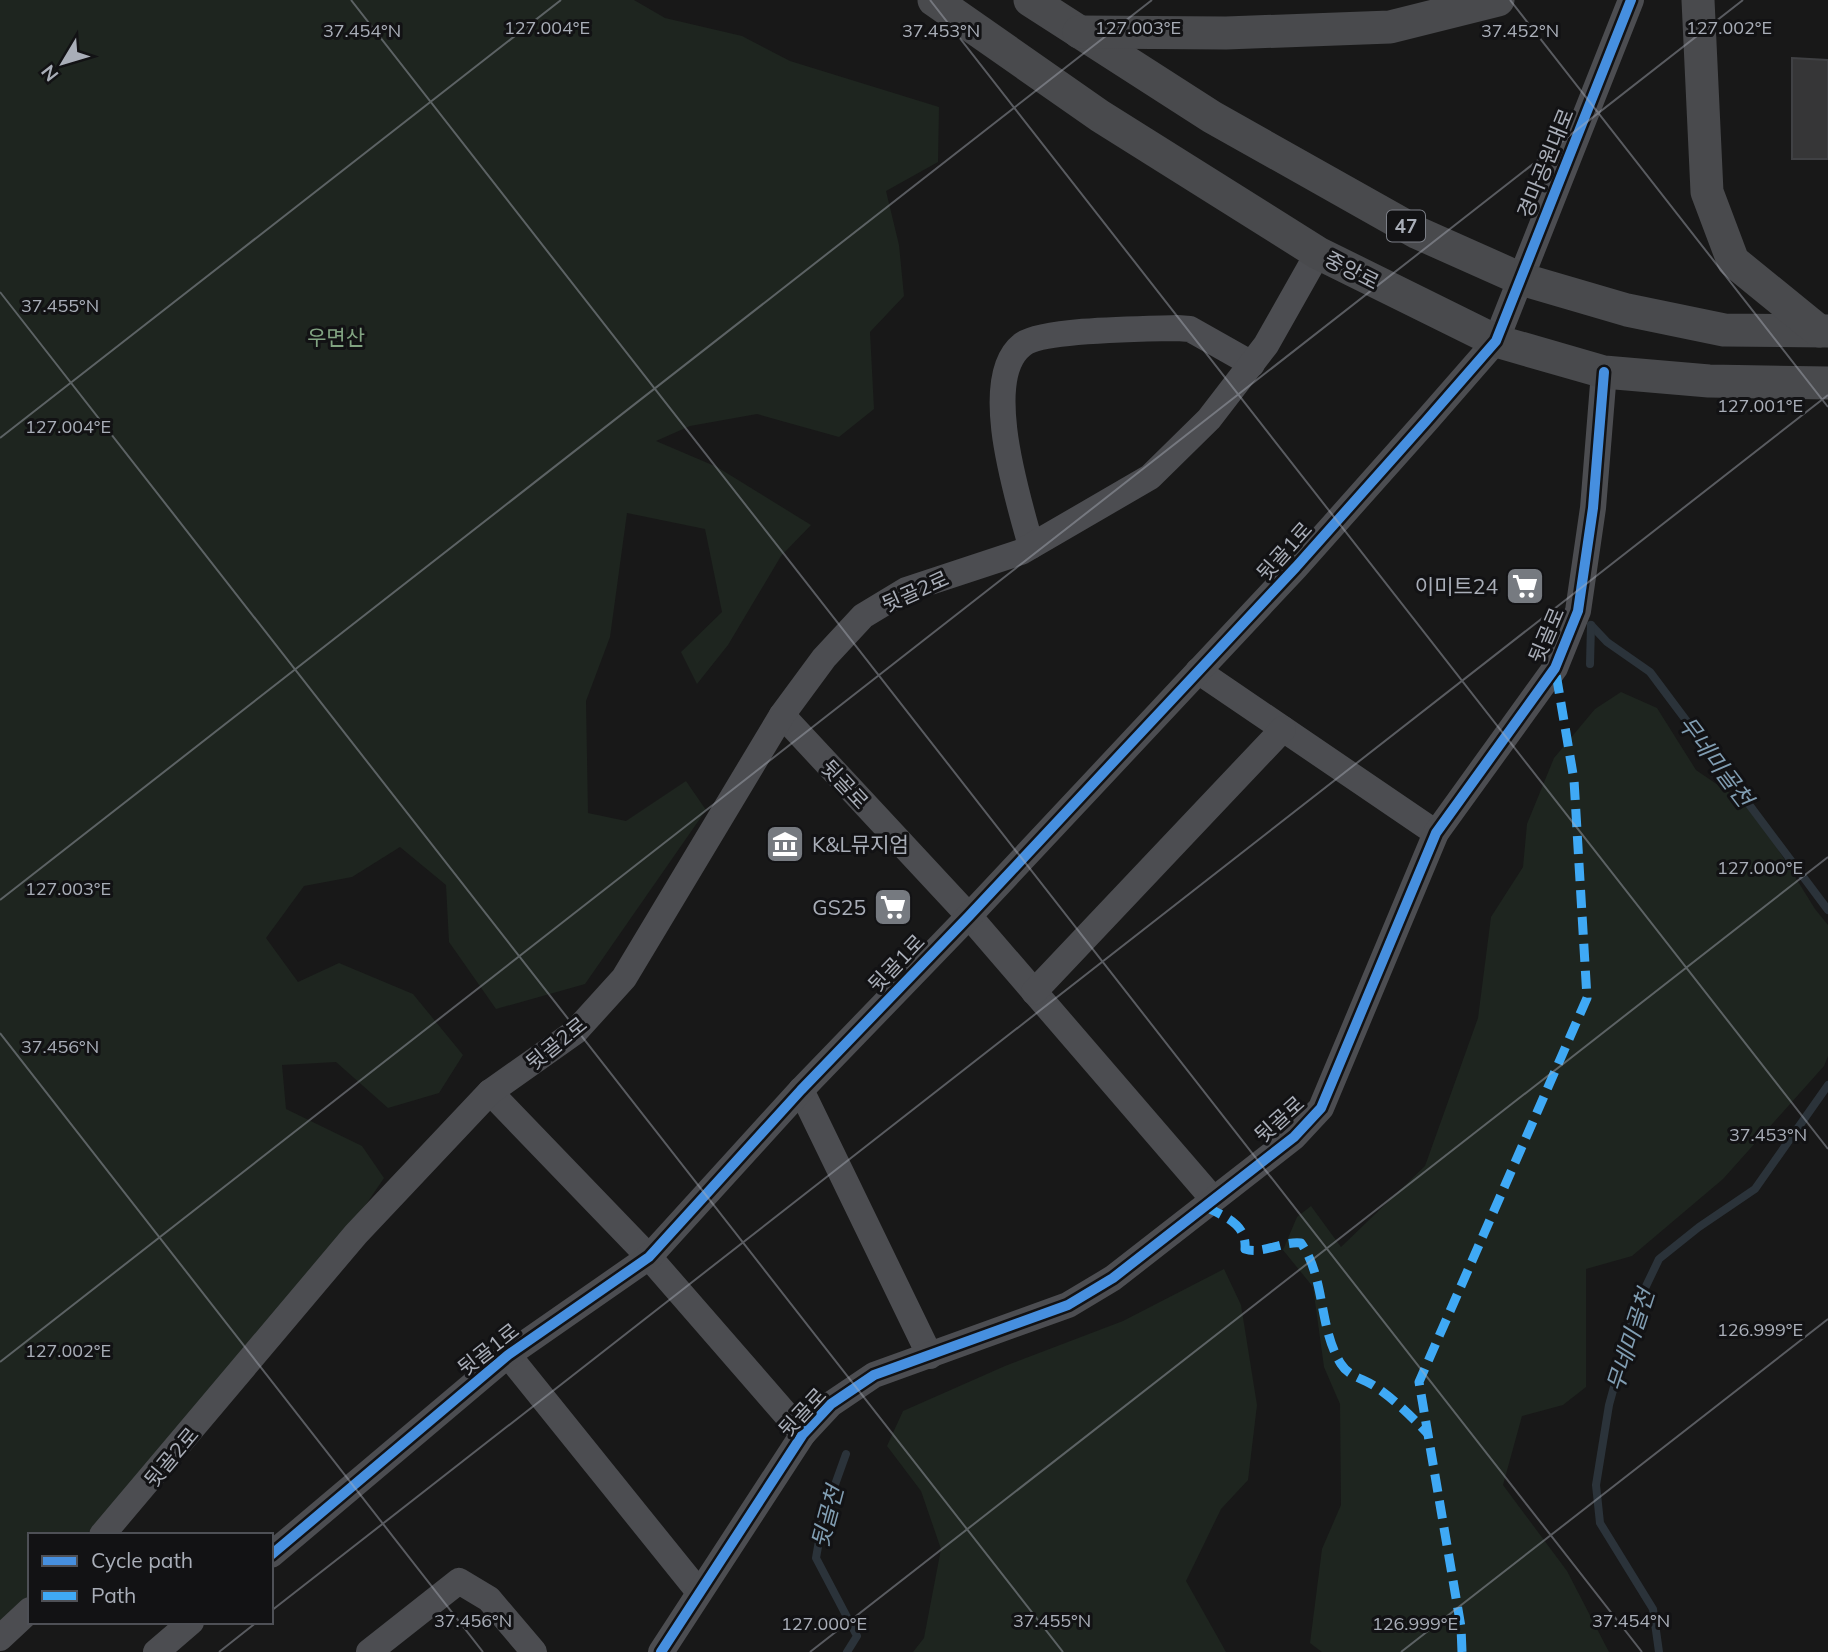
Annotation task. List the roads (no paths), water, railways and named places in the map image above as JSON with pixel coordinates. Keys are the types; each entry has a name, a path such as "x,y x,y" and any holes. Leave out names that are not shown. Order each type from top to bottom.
{"main road":[{"name":"중앙로","path":"934,0 1100,116 1318,253 1496,341 1604,372 1709,381 1828,383"},
{"name":"47","path":"1030,0 1212,117 1418,233 1521,279 1627,310 1724,330 1823,331"},
{"path":"1079,32 1226,33 1391,27 1498,0"},
{"path":"1698,0 1707,191 1733,261 1823,331"}],"street":[{"name":"경마공원대로","path":"1496,341 1630,0"},
{"name":"뒷골2로","path":"104,1533 356,1234 491,1093 575,1032 624,978 782,715 824,658 863,616 906,590 1031,546 1150,477 1209,419 1252,364 1266,345 1318,253"},
{"path":"1031,546 1013,481 1003,389 1005,367 1023,344 1056,335 1190,329 1252,364"},
{"name":"뒷골1로","path":"273,1553 508,1355 649,1257 801,1090 969,916 1296,567 1496,341"},
{"name":"뒷골로","path":"661,1652 803,1434 831,1404 874,1375 1068,1305 1113,1278 1294,1137 1321,1108 1436,833 1555,668 1578,611 1593,508 1604,372"},
{"path":"1198,671 1436,833"},
{"name":"뒷골로","path":"782,715 969,916 1213,1199"},
{"path":"1034,992 1283,729"},
{"path":"801,1090 930,1356"},
{"name":"뒷골로","path":"491,1093 649,1257 803,1434"},
{"path":"508,1355 699,1592"},
{"path":"369,1652 459,1581 489,1599 534,1652"},
{"path":"0,1638 28,1612"},
{"path":"156,1652 189,1624"}],"waterway":[{"name":"무네미골천","path":"1591,625 1607,642 1650,672 1828,910"},
{"name":"뒷골천","path":"1590,664 1591,625"},
{"name":"무네미골천","path":"1659,1652 1653,1609 1600,1523 1596,1485 1609,1405 1636,1307 1659,1259 1699,1227 1755,1189 1828,1085"},
{"name":"뒷골천","path":"846,1454 823,1518 816,1558 857,1636 847,1652"}],"place":[{"name":"이미트24","path":"1525,586"},
{"name":"K&L뮤지엄","path":"785,844"},
{"name":"GS25","path":"893,907"}],"park label":[{"name":"우면산","path":"336,337"}]}
